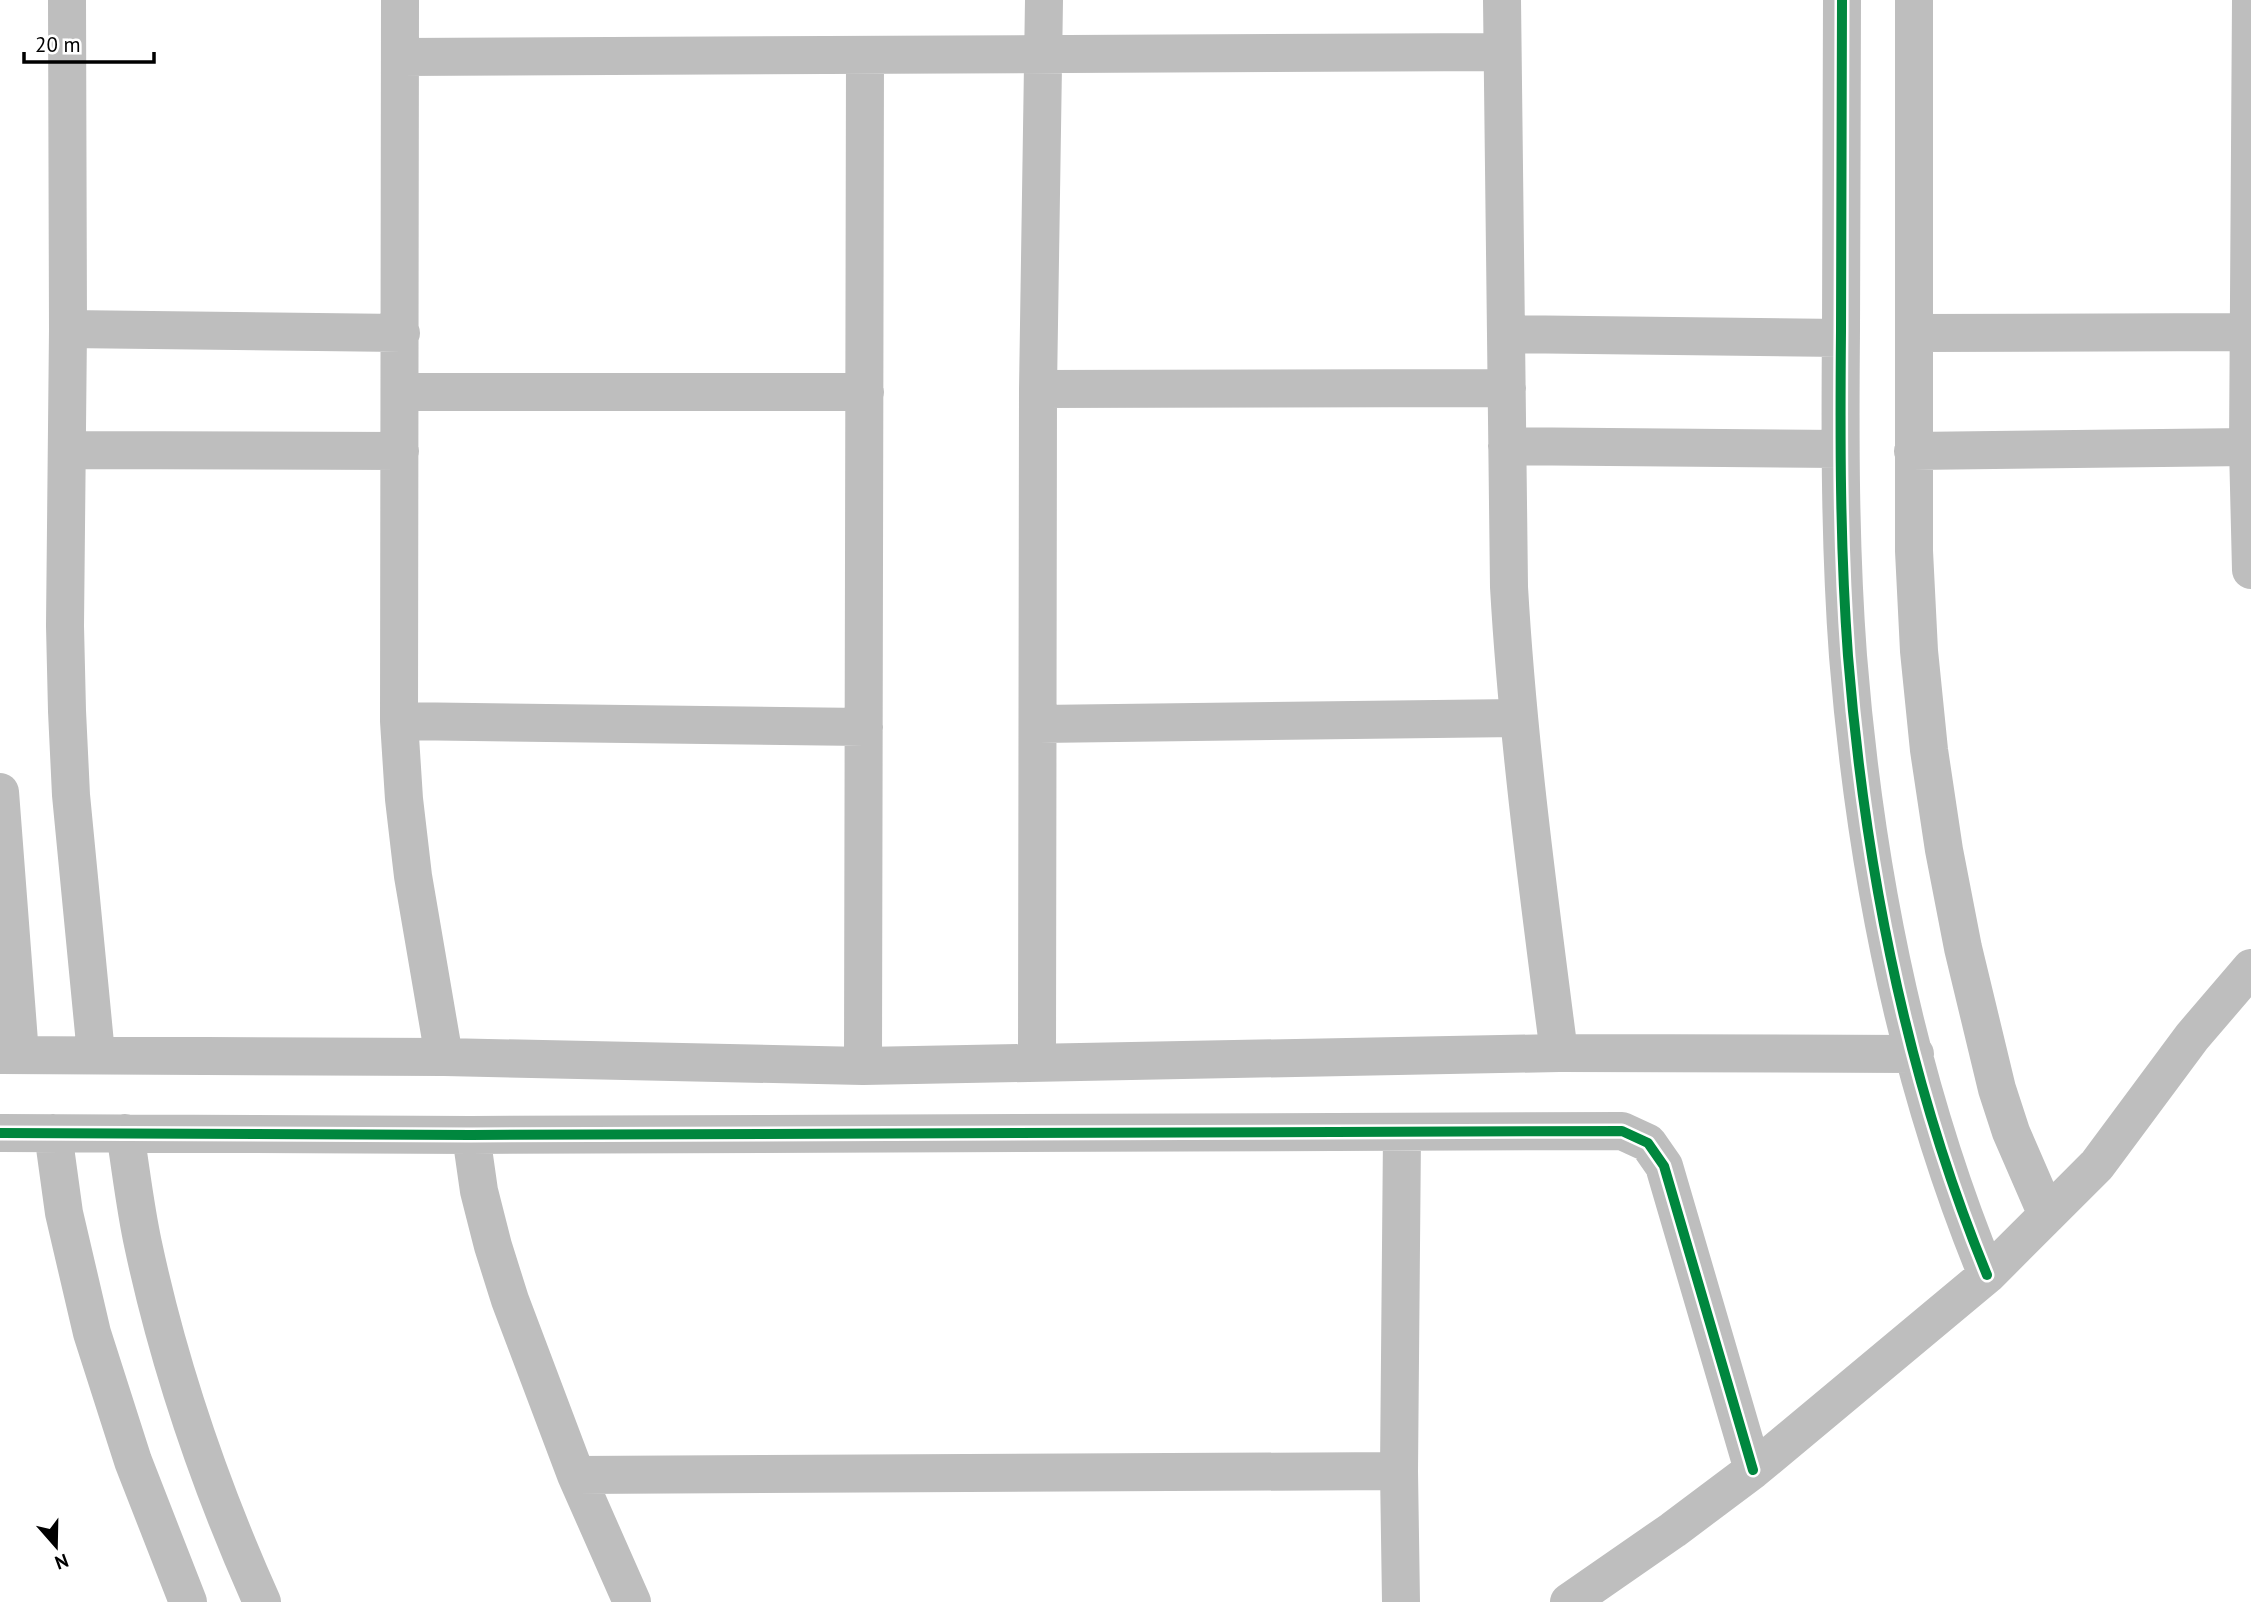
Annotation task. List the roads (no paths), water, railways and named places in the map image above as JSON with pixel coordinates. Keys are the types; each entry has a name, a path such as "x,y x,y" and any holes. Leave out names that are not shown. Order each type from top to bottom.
{"street":[{"path":"66,0 67,711 71,795 96,1054"},
{"path":"400,0 399,722 413,876 444,1057"},
{"path":"1037,1063 1038,389 1044,0"},
{"path":"1502,0 1509,587 1518,718 1559,1053"},
{"path":"1842,0 1840,449 1848,653 1858,754 1871,855 1889,955 1928,1111 1987,1275"},
{"path":"1914,0 1914,551 1919,651 1929,750 1963,948 1997,1089 2020,1153 2047,1215"},
{"path":"2251,0 2248,447 2251,570"},
{"path":"400,57 1502,52"},
{"path":"863,1066 865,55"},
{"path":"68,329 401,332"},
{"path":"1914,333 2249,332"},
{"path":"1506,334 1841,338"},
{"path":"1038,389 1507,388"},
{"path":"401,392 865,392"},
{"path":"1507,446 1840,449"},
{"path":"1913,451 2248,447"},
{"path":"68,450 400,451"},
{"path":"1039,724 1518,718"},
{"path":"399,722 864,727"},
{"path":"0,792 10,1055 444,1057 863,1066 1559,1053 1915,1054"},
{"path":"1569,1602 1673,1530 1753,1469 1987,1275 2096,1165 2192,1037 2251,968"},
{"path":"0,1133 471,1135 1622,1132 1648,1143 1664,1166 1753,1469"},
{"path":"53,1133 64,1213 96,1346 132,1461 188,1602"},
{"path":"125,1133 143,1243 169,1345 192,1421 262,1602"},
{"path":"1401,1602 1398,1471 1402,1133"},
{"path":"471,1135 479,1191 510,1300 576,1475 632,1602"},
{"path":"576,1475 1398,1471"}]}
